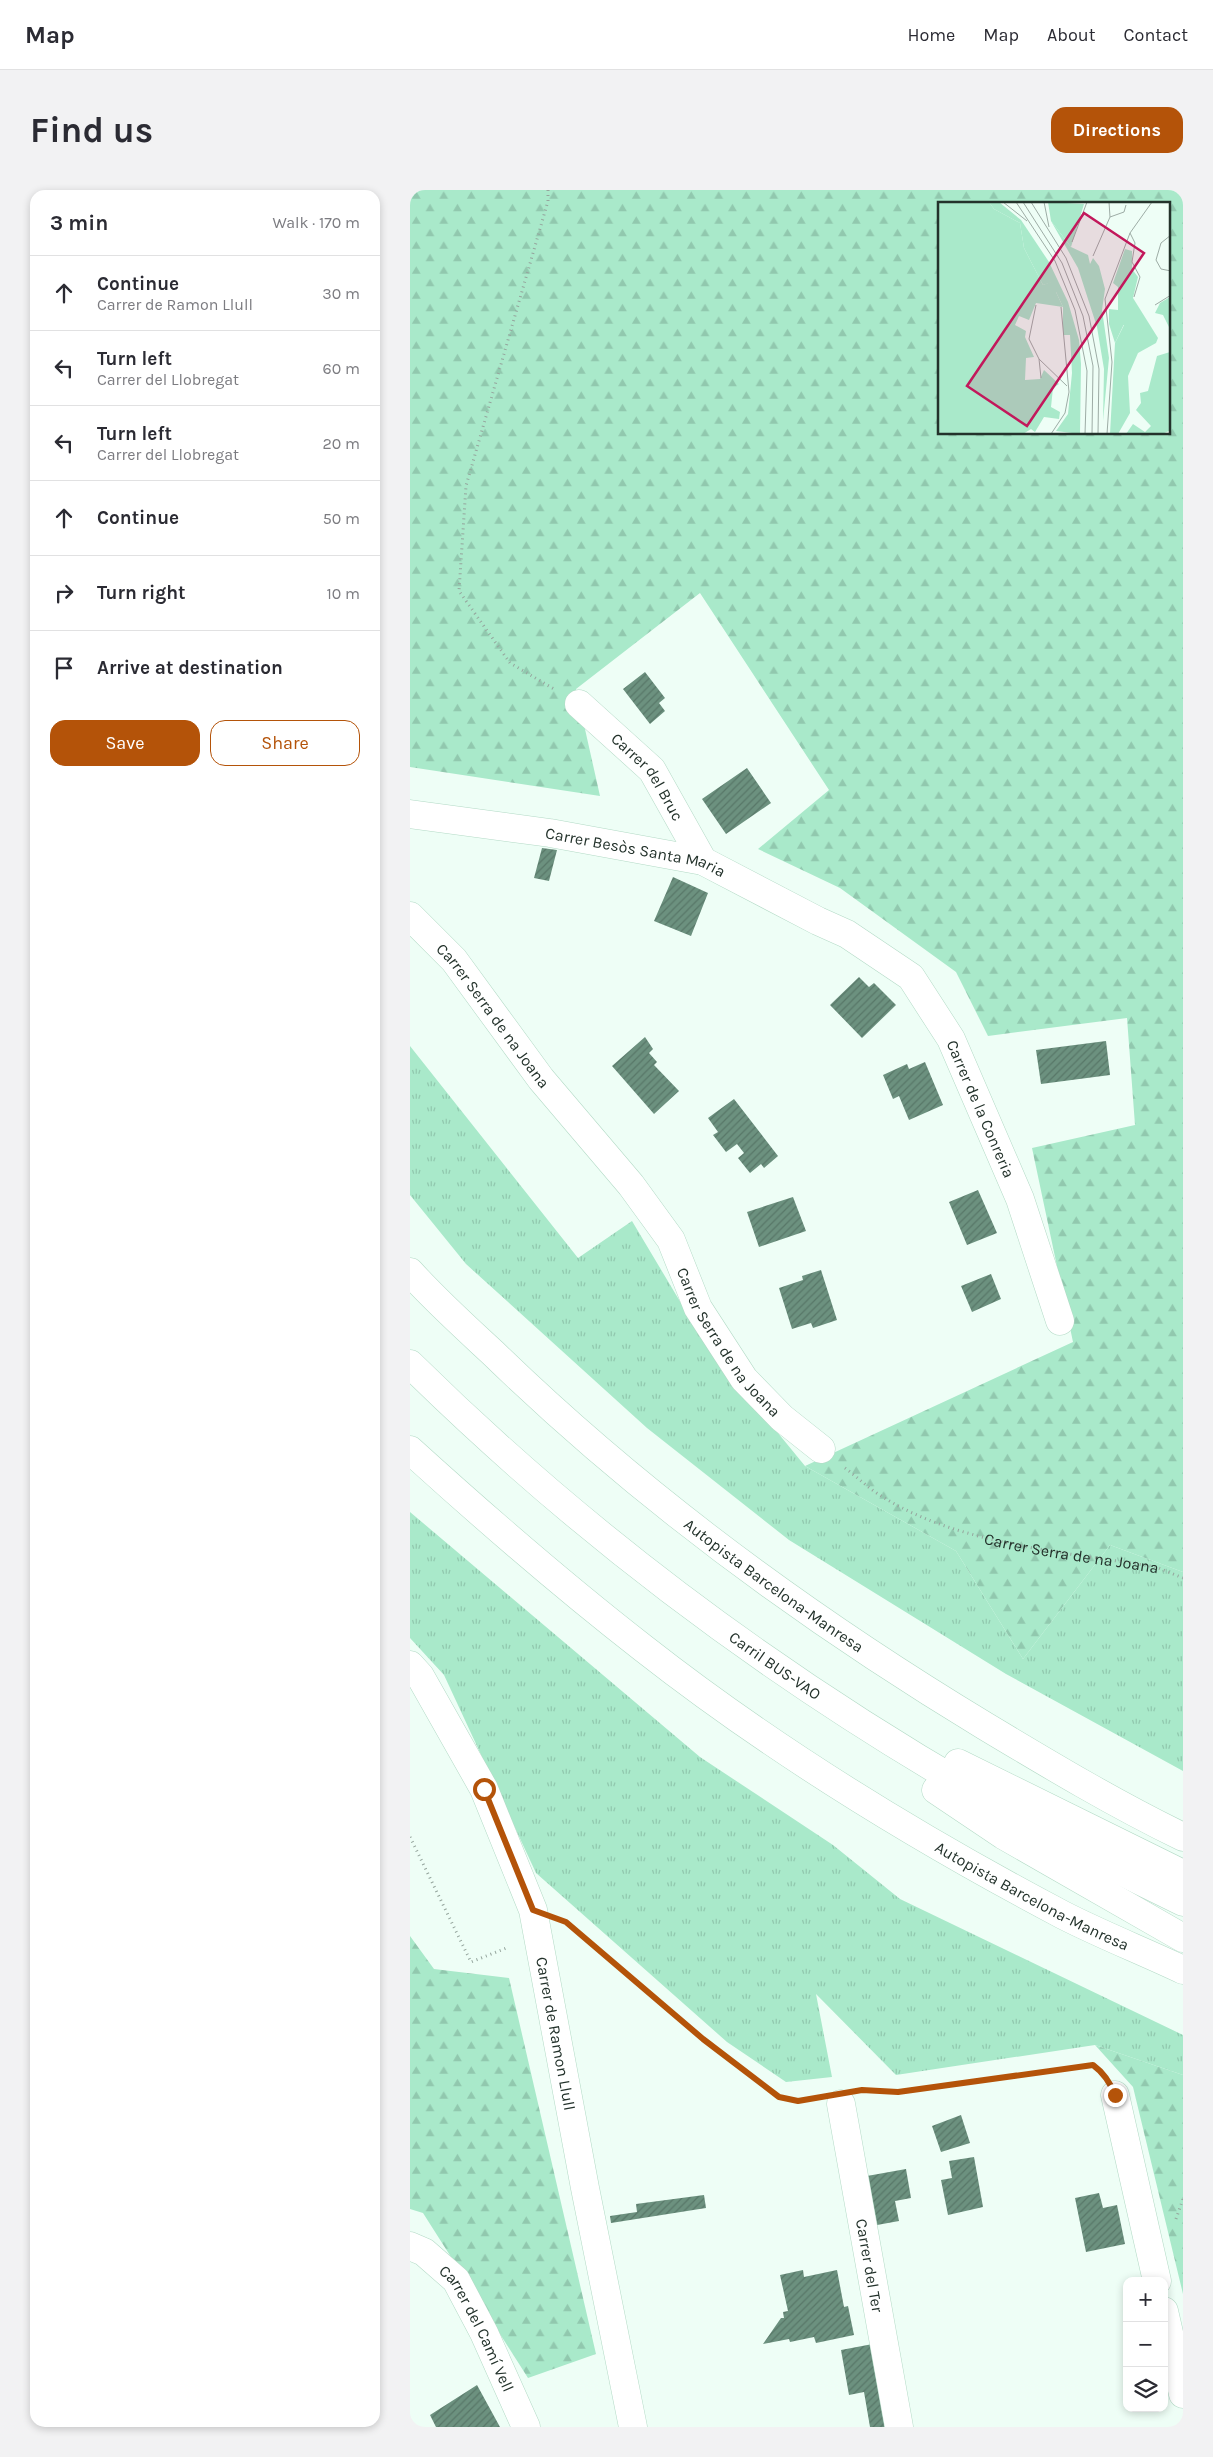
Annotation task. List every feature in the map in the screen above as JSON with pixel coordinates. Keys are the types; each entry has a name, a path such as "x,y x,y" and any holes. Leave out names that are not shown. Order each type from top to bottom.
{"main road":[{"name":"Carrer del Bruc","path":"579,704 652,770 703,861"},
{"name":"Carrer Besòs Santa Maria","path":"410,814 550,833 703,861 818,921 847,934"},
{"name":"Carrer Serra de na Joana","path":"410,916 454,960 541,1079 631,1185 672,1240 698,1308 744,1379 782,1418 821,1449"},
{"name":"Carrer de la Conreria","path":"847,934 911,977 951,1039 1020,1199 1060,1321"},
{"name":"Autopista Barcelona-Manresa","path":"410,1272 545,1404 675,1513 808,1613 937,1697 1051,1766 1148,1820 1183,1837"},
{"name":"Carril BUS-VAO","path":"410,1364 566,1506 642,1568 788,1676 905,1752 972,1792 1070,1847 1183,1902"},
{"name":"Autopista Barcelona-Manresa","path":"410,1450 515,1545 644,1649 779,1746 859,1797 1065,1916 1183,1970"},
{"name":"Carrer de Ramon Llull","path":"410,1665 420,1676 484,1789 533,1910 633,2427"},
{"path":"788,1676 1024,1798 1183,1874"},
{"path":"788,1676 923,1782 1011,1839 1183,1938"},
{"path":"1115,2095 1156,2277"},
{"name":"Carrer del Ter","path":"841,2097 899,2427"},
{"name":"Carrer del Camí Vell","path":"410,2246 424,2252 456,2280 484,2333 526,2427"},
{"path":"1167,2322 1183,2394"}],"path":[{"path":"548,190 548,201 466,486 459,591 510,663 579,704"},
{"name":"Carrer Serra de na Joana","path":"821,1449 878,1494 926,1518 974,1535 1156,1567 1183,1578"},
{"path":"410,1837 471,1962 538,1936"},
{"path":"533,1910 566,1922 703,2039 779,2097 798,2101 898,2092 1093,2065 1110,2082 1115,2095"},
{"path":"1173,2226 1183,2199"}],"green space":[{"path":"410,190 1183,190 1183,1572 1110,1545 1023,1659 956,1551 805,1466 1073,1342 1032,1148 1135,1125 1127,1018 988,1036 956,972 840,888 758,849 829,790 700,593 576,689 600,796 410,767"},
{"path":"410,1046 578,1258 632,1221 706,1345 805,1466 956,1551 1023,1659 1110,1545 1183,1572 1183,1771 1006,1674 789,1540 647,1428 466,1264 410,1195"},
{"path":"410,1512 700,1757 833,1845 900,1899 1183,2035 1183,2075 1095,2045 896,2075 816,1994 832,2077 786,2082 727,2042 536,1873 444,1675 410,1638"},
{"path":"410,1936 434,1969 509,1978 596,2354 528,2378 423,2213 410,2209"},
{"path":"1095,2045 1183,2075 1183,2294 1133,2087"}],"building":[{"path":"645,672 665,698 659,703 665,711 650,724 623,689"},
{"path":"747,768 771,803 726,834 702,799"},
{"path":"542,848 557,850 549,881 534,878"},
{"path":"673,877 708,893 691,936 654,921"},
{"path":"859,977 869,987 874,983 896,1005 862,1038 830,1005"},
{"path":"645,1037 653,1049 649,1053 657,1062 654,1065 679,1091 654,1114 612,1066"},
{"path":"1106,1041 1110,1075 1041,1084 1036,1050"},
{"path":"925,1062 943,1105 909,1120 899,1096 893,1099 883,1075 907,1064 909,1069"},
{"path":"734,1099 778,1156 764,1168 761,1164 750,1173 738,1158 744,1153 737,1144 726,1152 713,1135 718,1132 708,1118"},
{"path":"978,1190 997,1233 967,1245 949,1202"},
{"path":"793,1197 806,1231 759,1247 747,1212"},
{"path":"821,1270 837,1320 813,1328 811,1323 792,1329 779,1288 803,1280 802,1276"},
{"path":"991,1274 1001,1299 972,1312 961,1286"},
{"path":"961,2115 970,2143 941,2152 932,2126"},
{"path":"974,2157 983,2207 948,2215 941,2180 952,2178 949,2161"},
{"path":"906,2169 911,2198 895,2201 899,2221 877,2225 867,2176"},
{"path":"1099,2193 1103,2208 1117,2205 1125,2244 1086,2252 1075,2198"},
{"path":"704,2195 706,2208 611,2223 610,2216 637,2212 636,2204"},
{"path":"803,2270 804,2277 837,2270 844,2307 848,2306 854,2335 816,2343 814,2337 790,2342 789,2339 763,2344 781,2318 784,2318 783,2312 788,2311 780,2275"},
{"path":"878,2343 893,2427 870,2427 864,2392 849,2395 841,2350"},
{"path":"477,2385 500,2427 436,2427 430,2415"}],"route":[{"path":"484,1789 533,1910 566,1922 703,2039 779,2097 798,2101 841,2092 862,2090 898,2092 1093,2065 1110,2082 1115,2095"}]}
